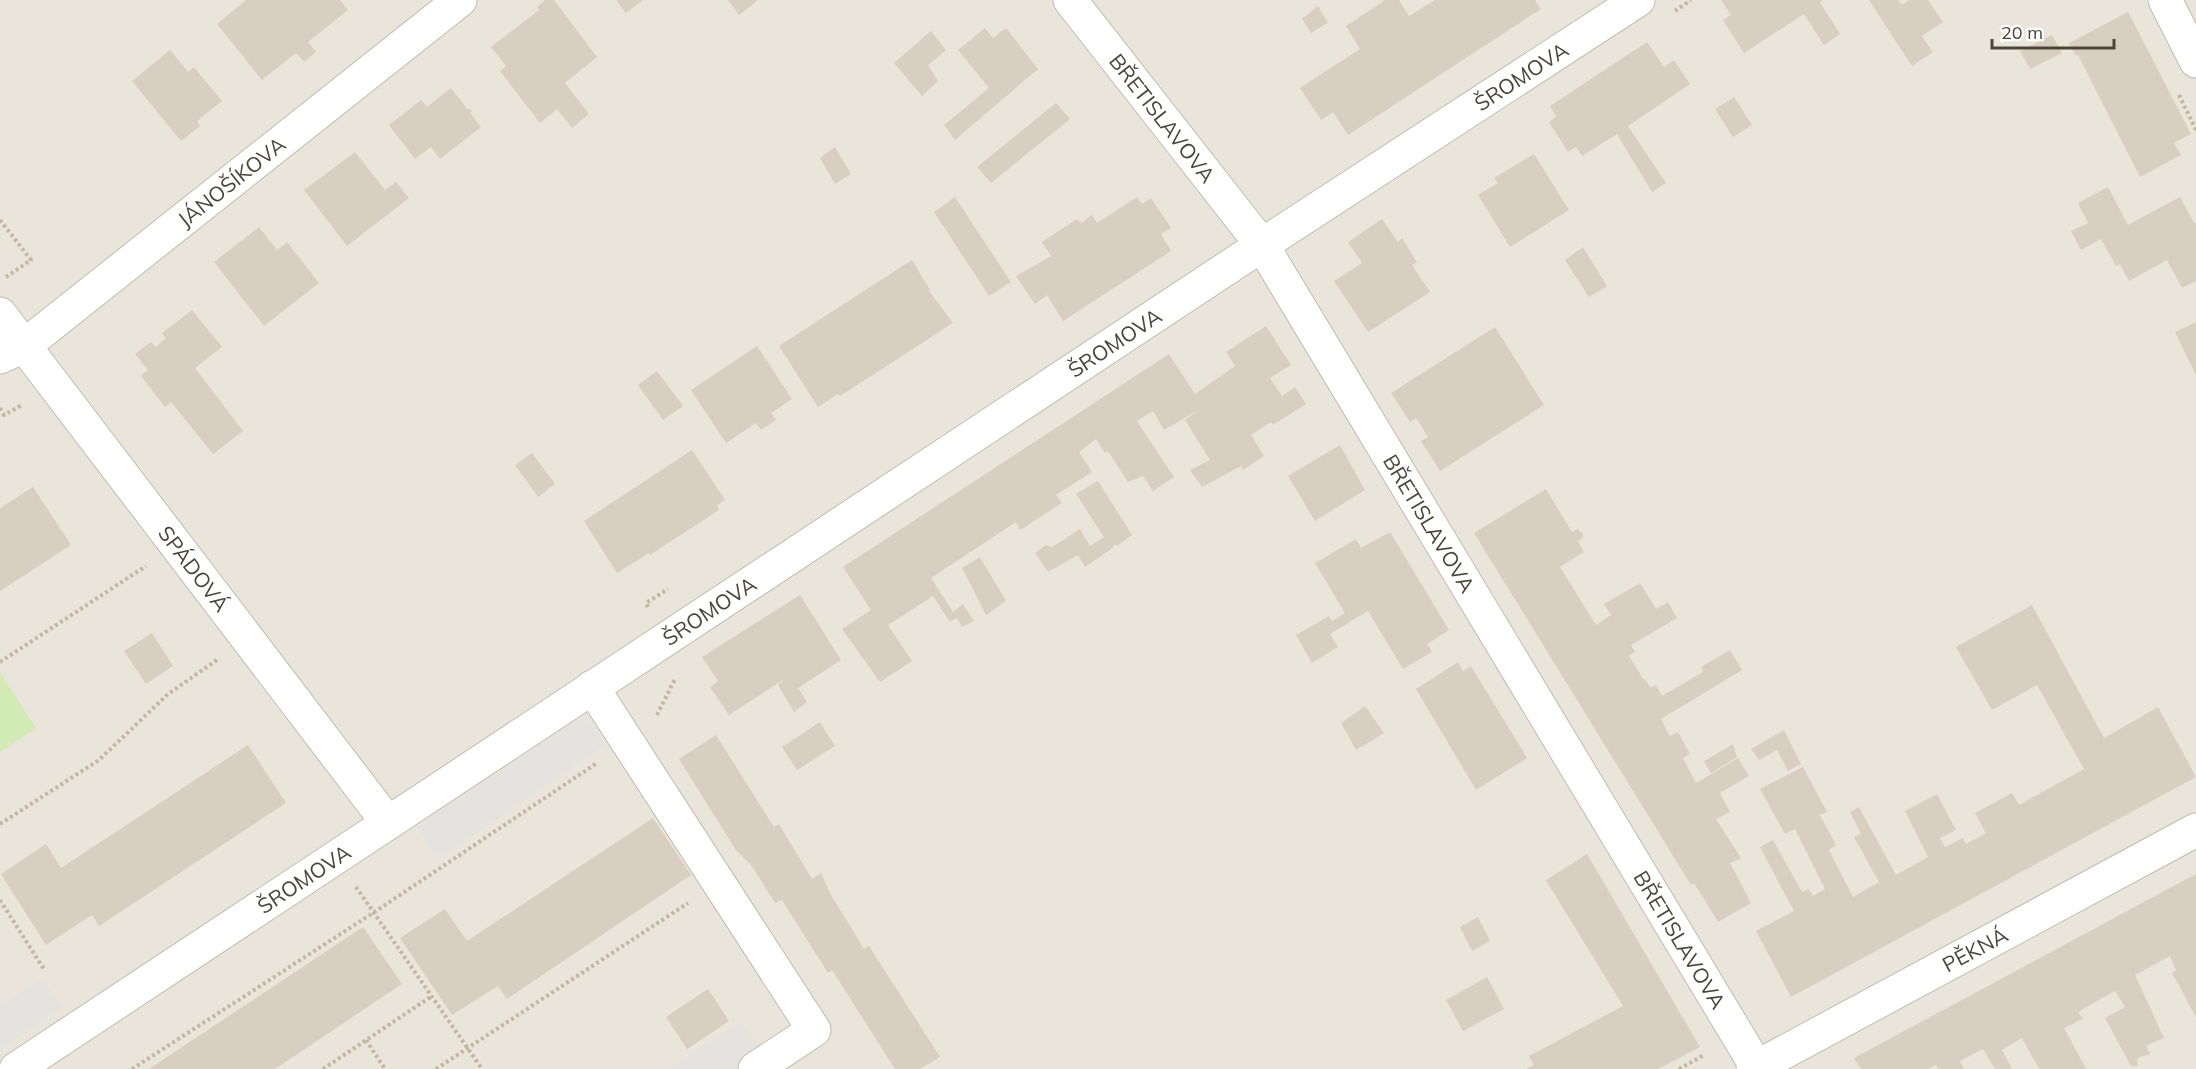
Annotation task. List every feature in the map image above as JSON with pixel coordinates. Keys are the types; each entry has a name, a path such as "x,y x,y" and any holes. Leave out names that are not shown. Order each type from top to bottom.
{"street":[{"name":"JÁNOŠÍKOVA","path":"12,352 460,0"},
{"name":"BŘETISLAVOVA","path":"1070,0 1262,245 1756,1068"},
{"name":"ŠROMOVA","path":"16,1069 1262,245 1638,0"},
{"path":"2164,0 2196,62"},
{"name":"SPÁDOVÁ","path":"0,314 12,352 177,546 388,823"},
{"path":"592,687 814,1030 755,1069"},
{"name":"PĚKNÁ","path":"1756,1068 2196,830"}],"path":[{"path":"0,220 30,260 0,282"},
{"path":"0,662 177,546"},
{"path":"0,824 99,760 168,694 218,659"},
{"path":"132,1069 374,913 605,757"},
{"path":"335,858 482,1069"},
{"path":"436,1069 697,897"},
{"path":"0,900 45,971"},
{"path":"323,1069 432,996"},
{"path":"366,1040 385,1069"}],"shaded area":[{"path":"0,0 2196,0 2196,1069 0,1069"},
{"path":"584,715 605,745 438,859 417,827"},
{"path":"42,978 62,1007 0,1049 0,1007"},
{"path":"741,1021 760,1050 731,1069 668,1069"}],"green space":[{"path":"0,672 36,728 0,752"}],"building":[{"path":"246,0 340,0 348,10 308,42 316,52 304,62 296,53 262,80 217,24"},
{"path":"545,0 554,0 597,57 565,83 589,114 572,128 557,109 540,123 500,71 506,66 491,47 539,10 537,7"},
{"path":"616,0 643,0 626,13"},
{"path":"728,0 756,0 757,1 739,15"},
{"path":"1385,0 1399,0 1409,16 1435,0 1535,0 1541,9 1348,135 1333,112 1321,120 1300,88 1360,49 1346,26"},
{"path":"1721,0 1823,0 1820,2 1840,34 1824,45 1804,14 1744,53 1723,20 1731,15"},
{"path":"1869,0 1898,0 1902,5 1909,0 1928,0 1943,22 1922,36 1933,52 1912,66"},
{"path":"1318,6 1328,23 1311,33 1302,19"},
{"path":"2128,12 2191,134 2174,143 2181,155 2140,177 2078,55 2076,56 2069,43"},
{"path":"985,28 993,38 1006,28 1038,69 955,140 944,125 989,88 958,50"},
{"path":"931,31 946,50 928,65 938,81 922,96 894,63"},
{"path":"2052,35 2062,53 2030,69 2020,51"},
{"path":"1647,42 1664,67 1674,60 1690,84 1628,126 1666,183 1652,192 1617,134 1582,156 1576,147 1568,152 1549,122 1556,117 1550,106"},
{"path":"170,50 188,72 194,67 222,101 197,121 200,126 181,141 132,81"},
{"path":"451,88 468,110 469,108 472,111 470,113 481,127 440,159 431,147 415,159 389,125 421,100 427,107"},
{"path":"1734,97 1752,125 1733,137 1715,109"},
{"path":"1056,103 1070,119 991,183 977,167"},
{"path":"835,147 851,174 835,184 820,158"},
{"path":"355,152 385,190 396,182 409,198 347,246 304,190"},
{"path":"1534,154 1569,210 1510,247 1478,195 1498,183 1494,178"},
{"path":"2108,187 2128,225 2180,197 2194,223 2196,222 2196,281 2182,288 2167,260 2129,281 2120,264 2116,266 2101,239 2081,250 2071,231 2088,223 2078,203"},
{"path":"955,197 1011,282 989,296 934,212"},
{"path":"1137,197 1142,204 1151,198 1171,228 1161,234 1171,251 1063,321 1047,295 1035,304 1016,276 1051,256 1042,242 1077,219 1081,223 1092,215 1097,223"},
{"path":"1382,219 1398,242 1402,238 1417,262 1412,265 1430,292 1368,332 1334,281 1362,263 1348,242"},
{"path":"259,227 277,250 287,242 319,283 264,326 214,262"},
{"path":"1583,247 1607,286 1589,297 1565,260"},
{"path":"912,260 929,291 953,323 840,396 838,394 818,407 779,346"},
{"path":"192,310 222,347 195,368 243,431 213,454 171,402 165,407 141,376 148,370 135,354 151,342 156,347 166,338 162,333"},
{"path":"2196,322 2196,375 2175,332"},
{"path":"1266,326 1291,365 1270,378 1282,396 1295,387 1306,404 1273,425 1271,422 1251,435 1264,456 1243,470 1241,466 1202,487 1190,470 1210,460 1185,420 1200,409 1164,430 1153,411 1137,421 1174,477 1153,491 1143,476 1128,482 1108,451 1105,453 1096,439 1079,452 1092,472 1056,495 1062,503 1020,530 1016,522 931,578 953,612 963,604 974,621 962,627 957,618 950,622 933,596 888,625 912,661 880,682 842,629 871,610 843,567 1169,354 1195,394 1235,366 1226,352"},
{"path":"1495,327 1544,405 1440,471 1421,441 1428,437 1416,418 1410,422 1391,393"},
{"path":"757,346 792,399 771,413 776,420 761,430 756,423 726,443 691,390"},
{"path":"657,371 683,406 663,420 638,385"},
{"path":"1340,445 1365,490 1315,521 1288,476"},
{"path":"692,450 725,500 717,505 719,510 650,555 649,553 617,573 584,521"},
{"path":"532,453 555,484 538,497 515,465"},
{"path":"1098,481 1132,535 1118,545 1113,545 1114,547 1085,567 1078,555 1048,572 1035,553 1046,545 1052,547 1080,529 1090,546 1104,537 1076,494"},
{"path":"33,487 71,545 0,591 0,508"},
{"path":"1546,489 1572,532 1577,529 1583,534 1583,538 1578,541 1584,552 1560,567 1596,625 1611,615 1604,604 1640,583 1656,609 1668,602 1677,618 1631,645 1635,652 1629,656 1651,688 1656,685 1662,696 1703,672 1701,667 1730,650 1742,670 1661,719 1670,736 1678,732 1690,754 1683,758 1696,783 1738,758 1749,776 1720,793 1730,812 1716,819 1741,858 1730,863 1751,903 1718,922 1694,883 1691,885 1474,533"},
{"path":"1390,532 1449,630 1427,644 1432,652 1403,669 1368,611 1330,634 1338,647 1312,663 1296,635 1329,616 1332,621 1345,613 1315,563 1356,539 1361,548"},
{"path":"980,557 1006,601 986,615 962,568"},
{"path":"800,595 841,660 798,688 807,702 794,712 778,685 786,678 729,715 710,687 718,681 702,657"},
{"path":"2032,605 2104,738 2158,707 2196,777 1791,997 1756,931 1794,911 1760,847 1773,840 1802,892 1809,889 1813,896 1825,889 1795,829 1785,834 1760,789 1803,767 1827,812 1820,815 1836,845 1829,850 1853,897 1879,882 1854,837 1861,834 1850,812 1859,807 1896,875 1928,857 1905,811 1937,794 1956,830 1940,838 1945,847 1963,838 1966,844 1986,833 1975,813 2012,793 2019,805 2084,769 2037,685 1992,710 1956,647"},
{"path":"152,633 173,666 146,684 124,651"},
{"path":"1458,662 1463,671 1471,666 1527,758 1476,790 1416,689"},
{"path":"1365,706 1384,733 1356,750 1341,723"},
{"path":"820,722 835,746 797,770 782,747"},
{"path":"1784,730 1801,764 1788,771 1777,750 1759,760 1751,749"},
{"path":"716,735 774,827 779,824 812,879 821,873 830,893 864,949 869,946 940,1057 920,1069 895,1069 832,970 828,973 782,900 775,903 752,866 736,850 679,759"},
{"path":"1733,744 1737,757 1711,773 1704,761"},
{"path":"248,745 286,803 99,926 92,915 46,945 1,874 46,844 61,868"},
{"path":"653,818 691,875 507,999 498,986 452,1015 400,938 445,909 467,941"},
{"path":"1587,854 1700,1047 1658,1069 1526,1069 1534,1065 1529,1056 1623,1006 1546,880"},
{"path":"2196,874 2196,1017 2172,973 2176,970 2170,956 2135,975 2164,1038 2146,1046 2150,1054 2137,1058 2138,1066 2131,1066 2105,1018 2125,1007 2115,991 2078,1012 2083,1019 2064,1028 2086,1069 2039,1069 2022,1038 2002,1050 2012,1069 1995,1069 1983,1049 1960,1061 1964,1069 1938,1069 1936,1065 1929,1069 1861,1069 1854,1058"},
{"path":"1478,917 1490,941 1472,951 1460,927"},
{"path":"363,927 402,984 275,1069 149,1069"},
{"path":"1487,977 1504,1009 1463,1031 1446,1000"},
{"path":"708,989 729,1021 687,1049 666,1017"}]}
